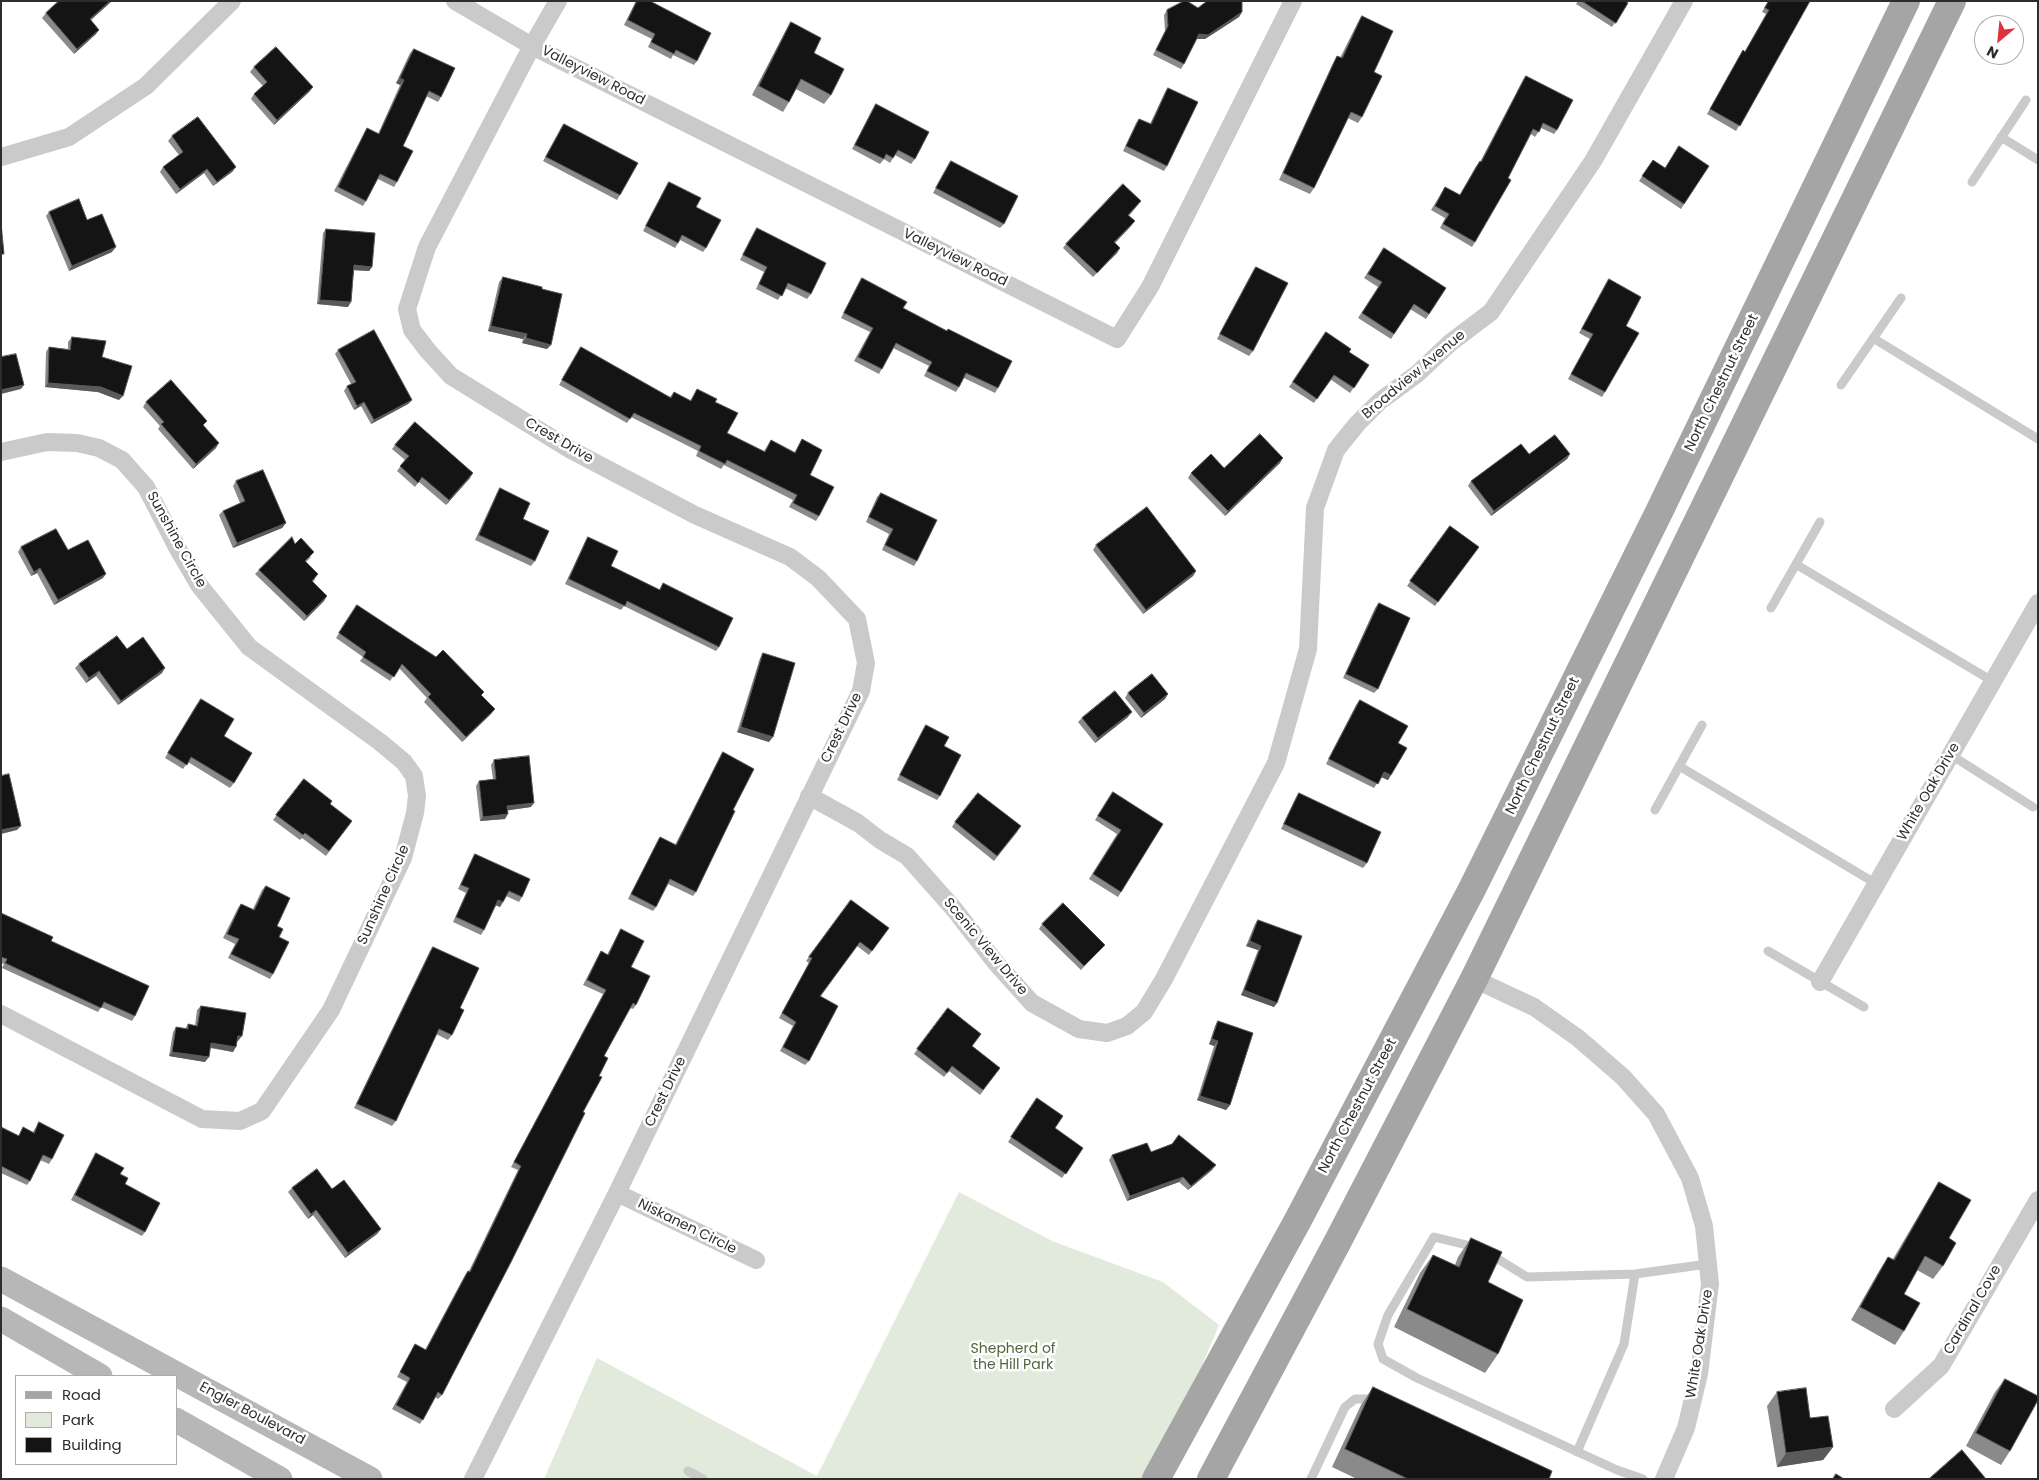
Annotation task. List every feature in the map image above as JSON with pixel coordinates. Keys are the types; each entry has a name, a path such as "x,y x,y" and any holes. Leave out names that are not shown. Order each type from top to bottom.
{"main road":[{"name":"North Chestnut Street","path":"1156,1479 1298,1220 1472,889 1667,496 1906,1"},
{"path":"1211,1479 1338,1241 1474,979 1952,1"},
{"name":"Engler Boulevard","path":"1,1279 370,1479"},
{"path":"1,1319 98,1375"},
{"path":"178,1421 280,1479"}],"street":[{"path":"1,157 69,137 146,86 232,1"},
{"name":"Valleyview Road","path":"454,1 532,46 1117,339 1150,287 1293,1"},
{"name":"Crest Drive","path":"473,1479 617,1193 861,691 866,663 857,619 818,578 790,557 695,516 571,450 451,376 412,330 407,309 427,247 532,46 558,1"},
{"name":"Broadview Avenue","path":"1246,821 1276,763 1308,649 1314,508 1336,450 1357,424 1380,401 1417,374 1450,342 1491,312 1593,161 1684,1"},
{"name":"Sunshine Circle","path":"1,452 47,442 77,443 98,448 122,460 146,487 178,549 200,585 249,647 380,742 404,762 414,776 417,796 416,813 402,858 331,1010 262,1111 240,1121 202,1119 1,1014"},
{"name":"White Oak Drive","path":"1820,982 2038,603"},
{"name":"Scenic View Drive","path":"809,796 858,823 880,840 907,856 954,909 996,963 1032,1003 1078,1029 1107,1033 1128,1026 1144,1012 1164,979 1246,821"},
{"name":"White Oak Drive","path":"1474,979 1534,1007 1578,1038 1623,1077 1656,1114 1690,1178 1704,1226 1710,1284 1698,1374 1686,1428 1664,1479"},
{"name":"Niskanen Circle","path":"617,1193 756,1260"},
{"name":"Cardinal Cove","path":"1894,1409 1941,1366 2038,1200"}],"lane":[{"path":"1972,182 2026,100"},
{"path":"2001,136 2038,160"},
{"path":"1841,385 1901,298"},
{"path":"1874,338 2038,440"},
{"path":"1771,608 1820,522"},
{"path":"1797,565 1994,682"},
{"path":"1655,810 1702,725"},
{"path":"1951,755 2033,807"},
{"path":"1679,766 1875,884"},
{"path":"1768,951 1864,1007"},
{"path":"1643,1479 1616,1470 1417,1378 1383,1359 1378,1344 1388,1315 1434,1237 1479,1248 1527,1277 1636,1274 1708,1264"},
{"path":"1577,1452 1624,1344 1636,1274"},
{"path":"1311,1479 1345,1407 1355,1398 1368,1399 1386,1408"},
{"path":"688,1471 703,1479"}],"green space":[{"name":"Shepherd of the Hill Park","path":"959,1192 1052,1241 1163,1282 1219,1325 1178,1423 1145,1479 544,1479 597,1358 817,1476"}],"building":[{"path":"59,1 110,1 90,19 99,30 77,49 46,13"},
{"path":"637,1 650,1 711,33 697,61 676,50 674,54 651,42 655,34 628,20"},
{"path":"1184,1 1198,8 1207,1 1242,1 1242,12 1208,35 1199,34 1184,64 1156,50 1168,26 1167,10"},
{"path":"1582,1 1625,1 1628,3 1616,23"},
{"path":"1769,1 1810,1 1740,126 1710,109 1743,50 1745,52 1769,10 1765,8"},
{"path":"1362,16 1393,31 1374,72 1382,76 1362,117 1351,112 1314,188 1283,173 1337,56 1342,58"},
{"path":"791,22 821,38 814,53 844,69 831,95 801,79 789,102 759,86"},
{"path":"276,47 313,87 277,120 254,94 267,82 254,67"},
{"path":"414,49 455,68 441,97 429,91 403,146 413,151 397,182 380,174 366,201 338,187 367,128 379,134 404,80 400,78"},
{"path":"1526,76 1573,100 1557,130 1543,123 1539,132 1533,129 1508,178 1511,180 1475,242 1443,224 1449,214 1435,206 1445,187 1460,195 1481,162"},
{"path":"1168,88 1198,102 1167,166 1126,146 1139,119 1151,124"},
{"path":"876,104 929,132 915,159 898,150 893,158 886,154 884,159 855,145"},
{"path":"198,117 236,167 217,182 207,169 180,189 163,167 183,152 172,136"},
{"path":"564,124 638,163 620,195 546,157"},
{"path":"1679,146 1709,166 1684,204 1642,176 1653,160 1665,168"},
{"path":"951,161 1018,196 1004,224 936,188"},
{"path":"669,182 701,198 696,207 721,220 706,248 682,235 678,243 646,226"},
{"path":"1123,184 1141,201 1128,215 1135,221 1114,242 1120,248 1097,273 1066,244"},
{"path":"79,199 87,220 102,214 116,247 72,266 49,212"},
{"path":"1,223 4,254 1,254"},
{"path":"757,228 826,263 811,294 788,283 782,296 759,284 767,267 743,255"},
{"path":"326,229 375,233 372,267 354,265 351,302 320,300"},
{"path":"1384,248 1446,288 1429,314 1414,304 1394,334 1362,313 1382,282 1368,274"},
{"path":"1256,267 1288,283 1253,351 1220,334"},
{"path":"503,277 562,294 551,345 526,338 527,334 491,326"},
{"path":"862,278 907,302 903,308 1012,361 998,388 966,373 959,387 927,371 932,362 896,343 882,369 858,357 873,328 844,313"},
{"path":"1609,279 1641,297 1626,326 1639,333 1605,392 1571,374 1593,334 1582,329"},
{"path":"374,330 412,400 374,420 364,402 357,406 347,386 356,382 338,350"},
{"path":"1326,332 1351,349 1349,352 1369,365 1354,388 1334,375 1317,399 1293,382"},
{"path":"72,337 106,341 102,357 132,366 123,396 101,387 48,383 49,347 70,350"},
{"path":"581,347 671,398 674,392 691,401 697,389 717,399 715,402 738,413 727,433 765,452 771,440 795,453 802,439 822,450 810,475 834,487 819,516 793,503 797,495 727,460 725,464 699,451 701,446 634,413 630,419 562,380"},
{"path":"16,354 24,385 1,390 1,357"},
{"path":"171,380 207,421 203,425 219,443 196,464 161,424 164,422 146,402"},
{"path":"415,422 473,473 449,500 422,477 418,483 400,466 409,456 395,445"},
{"path":"1260,434 1283,458 1228,511 1191,473 1211,454 1224,468"},
{"path":"1555,435 1570,454 1494,511 1471,481 1521,444 1529,454"},
{"path":"263,470 286,523 237,543 223,511 245,501 236,481"},
{"path":"500,488 530,503 523,519 549,531 535,561 479,535"},
{"path":"881,493 937,520 917,561 885,545 893,529 869,517"},
{"path":"1147,507 1196,571 1146,610 1096,545"},
{"path":"1450,526 1479,547 1438,602 1410,581"},
{"path":"56,529 68,550 88,540 106,574 58,600 40,568 34,572 21,547"},
{"path":"292,537 295,544 301,538 314,552 305,561 318,574 312,581 327,596 307,616 259,570"},
{"path":"588,537 618,551 611,566 660,590 663,583 733,618 719,647 627,601 625,606 569,579"},
{"path":"1379,603 1410,618 1378,689 1346,674"},
{"path":"357,605 436,657 443,650 484,692 481,695 495,709 466,737 428,697 431,694 402,664 394,677 363,657 366,652 339,633"},
{"path":"117,636 127,649 143,637 165,668 121,701 99,671 89,678 79,664"},
{"path":"763,653 795,663 773,737 741,727"},
{"path":"1152,674 1168,694 1144,713 1128,693"},
{"path":"1115,691 1132,712 1098,738 1082,718"},
{"path":"201,699 234,719 224,736 252,753 234,783 191,757 187,765 168,753"},
{"path":"1360,700 1408,726 1398,743 1407,748 1391,775 1384,772 1378,784 1329,759"},
{"path":"926,725 949,737 944,746 961,755 940,796 900,775"},
{"path":"723,752 754,769 733,810 735,811 696,892 670,879 656,907 631,894 660,837 676,845"},
{"path":"529,756 534,803 507,806 508,814 483,817 479,781 496,779 494,760"},
{"path":"9,774 21,826 1,830 1,776"},
{"path":"304,779 332,801 330,804 352,821 329,851 276,815"},
{"path":"1113,792 1163,824 1121,892 1093,874 1121,830 1098,816"},
{"path":"978,793 1021,826 997,856 955,822"},
{"path":"1299,793 1381,832 1367,863 1284,824"},
{"path":"475,854 530,879 522,897 509,891 503,902 498,900 484,930 456,917 469,888 461,885"},
{"path":"266,886 290,898 277,926 283,929 279,937 289,942 273,974 231,954 239,939 227,934 241,904 254,910"},
{"path":"851,900 889,928 872,951 860,942 820,996 838,1006 809,1061 783,1047 796,1022 782,1013 812,958 809,957"},
{"path":"1063,903 1105,945 1084,966 1042,924"},
{"path":"1,913 53,937 51,941 149,986 135,1016 104,1002 101,1008 5,963 7,959 1,957"},
{"path":"1258,920 1302,936 1277,1003 1244,990 1261,946 1250,941"},
{"path":"621,929 644,941 631,967 650,976 636,1005 633,1003 604,1056 608,1058 599,1076 602,1077 583,1112 585,1113 511,1262 442,1395 438,1392 423,1420 396,1405 410,1378 400,1372 415,1344 426,1350 468,1271 470,1272 521,1166 514,1162 606,990 587,980 601,951 608,955"},
{"path":"433,947 479,968 460,1008 464,1010 452,1035 439,1029 396,1121 357,1104"},
{"path":"201,1006 246,1013 242,1036 238,1036 236,1047 211,1043 209,1057 172,1052 176,1027 188,1029 188,1024 197,1026"},
{"path":"948,1008 981,1034 972,1046 1000,1068 983,1090 952,1066 947,1073 917,1049"},
{"path":"1218,1021 1253,1033 1230,1105 1200,1096 1218,1041 1212,1039"},
{"path":"1037,1098 1063,1116 1055,1128 1083,1148 1066,1174 1011,1137"},
{"path":"39,1122 64,1135 52,1159 43,1155 30,1181 1,1166 1,1127 19,1136 23,1127 34,1133"},
{"path":"1179,1135 1216,1165 1191,1186 1183,1177 1130,1196 1112,1155 1147,1143 1151,1152 1172,1144"},
{"path":"96,1153 124,1168 120,1174 128,1178 125,1184 160,1203 145,1232 75,1195"},
{"path":"317,1169 332,1189 344,1180 381,1229 348,1253 316,1210 311,1214 292,1188"},
{"path":"1939,1182 1971,1200 1949,1238 1956,1243 1943,1266 1925,1256 1904,1294 1920,1303 1904,1331 1860,1307 1888,1257 1894,1260"},
{"path":"1471,1238 1502,1252 1488,1282 1523,1300 1498,1354 1407,1309 1433,1255 1459,1267"},
{"path":"2005,1379 2038,1396 2038,1400 2010,1451 1976,1433"},
{"path":"1373,1387 1552,1471 1549,1479 1408,1479 1345,1449"},
{"path":"1806,1388 1810,1418 1828,1416 1833,1447 1786,1453 1777,1392"},
{"path":"1962,1450 1986,1479 1929,1479"},
{"path":"1836,1474 1844,1479 1833,1479"}]}
